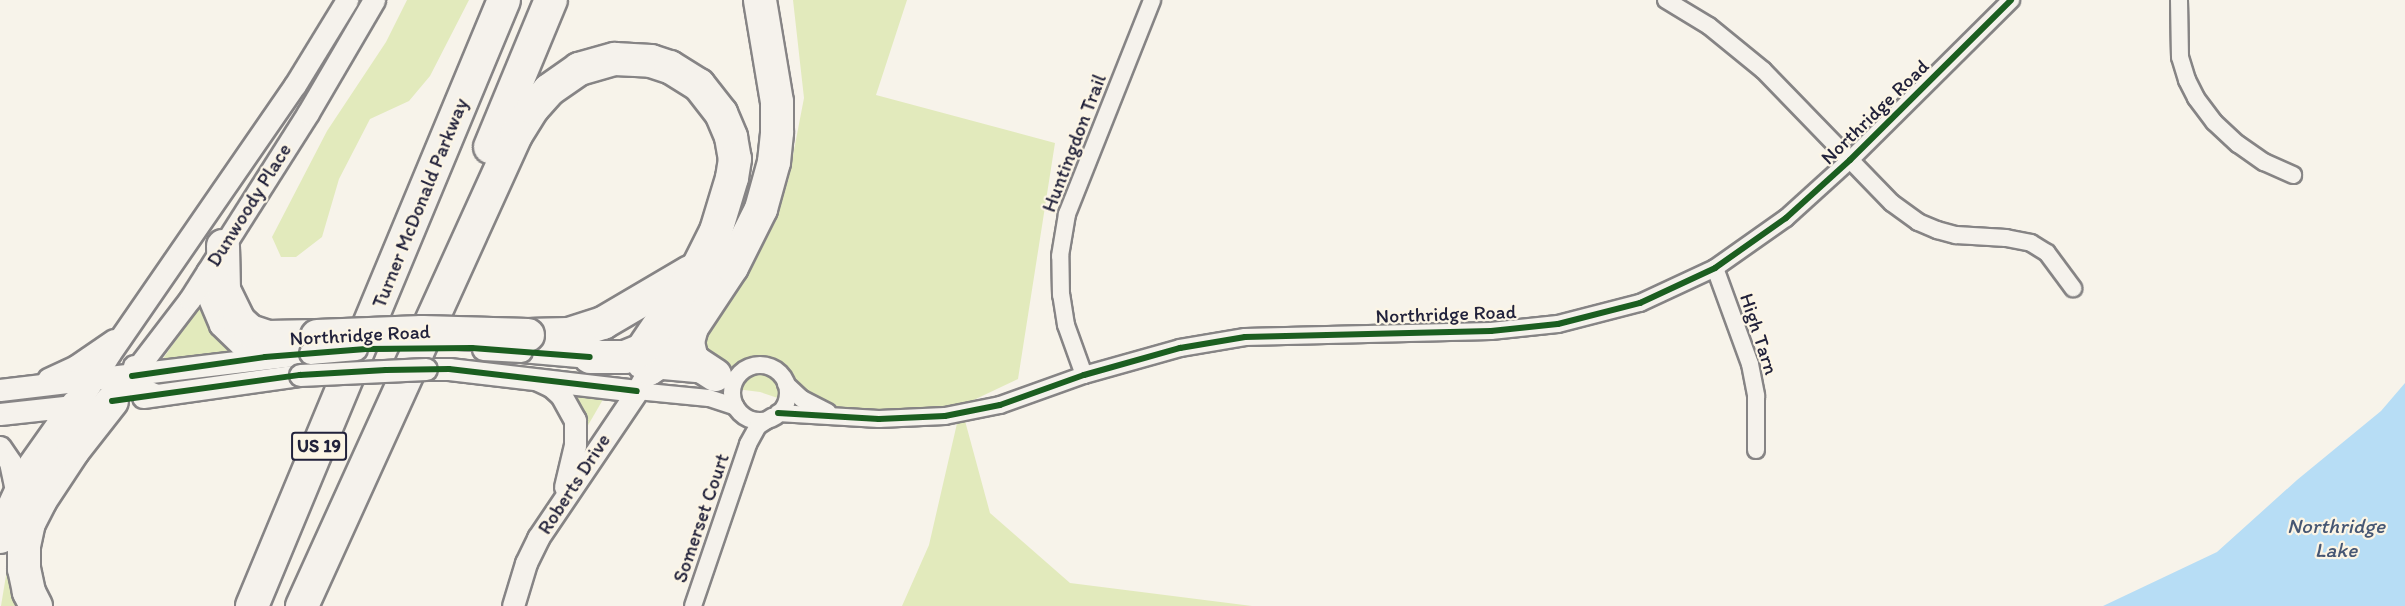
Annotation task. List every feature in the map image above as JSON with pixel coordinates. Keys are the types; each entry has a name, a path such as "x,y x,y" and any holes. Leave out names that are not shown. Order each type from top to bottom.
{"highway":[{"name":"Turner McDonald Parkway","path":"252,606 504,0"},
{"name":"US 19","path":"302,606 551,0"},
{"path":"642,370 675,353 745,244 760,209 774,162 777,102 760,0"},
{"path":"302,606 516,135 533,108 549,90 572,73 594,63 634,59 670,67 699,85 721,114 731,137 735,159 728,198 698,267 642,370"},
{"path":"223,246 224,290 230,307 239,321 250,331 268,337 314,344 422,332 524,343 569,334 603,323 698,267"},
{"path":"229,606 248,574 386,286"},
{"path":"693,327 688,342 691,356 695,362 715,375"},
{"path":"590,357 625,357 642,370"},
{"path":"0,537 17,495 29,474 94,396"},
{"path":"36,606 29,592 24,569 24,546 29,523 40,501 73,451 94,396"}],"street":[{"name":"Dunwoody Place","path":"94,396 124,333 282,104 347,0"},
{"name":"Dunwoody Place","path":"94,396 132,376 158,343 207,272 308,112 374,0"},
{"name":"Huntingdon Trail","path":"1084,375 1066,325 1061,295 1060,256 1066,214 1152,0"},
{"path":"1666,0 1709,26 1763,70 1892,203 1918,222 1956,235 2031,243 2047,253 2073,288"},
{"name":"Northridge Road","path":"642,370 739,410 756,420 775,415 834,415 902,420 945,416 1000,405 1084,375 1180,348 1245,337 1491,331 1558,324 1640,303 1715,268 1786,218 1850,160 2011,0"},
{"path":"2179,0 2180,57 2187,80 2196,98 2214,122 2238,144 2264,162 2293,175"},
{"path":"156,395 135,386 132,376 139,350 150,330 253,181 264,160 282,104"},
{"name":"High Tarn","path":"1715,268 1750,364 1756,396 1756,450"},
{"path":"207,272 207,294 220,325 240,344 265,357"},
{"path":"30,387 76,366 124,333"},
{"path":"524,343 590,357"},
{"name":"Northridge Road","path":"132,376 265,357 314,344"},
{"name":"Northridge Road","path":"0,390 30,387 94,396 156,395 300,375 449,369 511,376 642,370 715,375 759,365 771,367 780,374 786,384 810,405 834,415"},
{"path":"739,410 732,396 733,385 739,374 748,367"},
{"name":"Roberts Drive","path":"513,606 531,550 642,370"},
{"path":"511,376 551,386 573,412 575,445 561,503"},
{"path":"775,415 786,399 786,384"},
{"name":"Northridge Road","path":"0,414 94,396"},
{"name":"Somerset Court","path":"739,410 748,444"},
{"name":"Somerset Court","path":"693,606 748,444 758,426 775,415"},
{"path":"0,447 10,462 17,495"}],"green space":[{"path":"407,0 469,0 430,76 409,101 370,119 339,179 322,237 296,257 281,257 272,237 327,131 386,42"},
{"path":"793,0 907,0 876,95 1055,143 1018,379 961,406 847,413 808,408 760,392 681,382 788,181 804,98"},
{"path":"202,303 234,352 164,362 162,360"},
{"path":"571,394 605,396 587,427 585,427"},
{"path":"961,406 990,513 1070,583 1252,606 902,606 929,545"},
{"path":"10,551 23,606 1,606"}],"water":[{"name":"Northridge Lake","path":"2405,383 2405,606 2103,606 2217,552 2297,480 2381,411"}],"cycle path":[{"path":"778,413 879,419 945,416 1000,405 1084,375 1180,348 1245,337 1491,331 1558,324 1640,303 1715,268 1786,218 1850,160 2011,0"},
{"path":"132,376 265,357 366,349 472,348 590,357"},
{"path":"112,401 300,375 386,370 449,369 637,391"}]}
